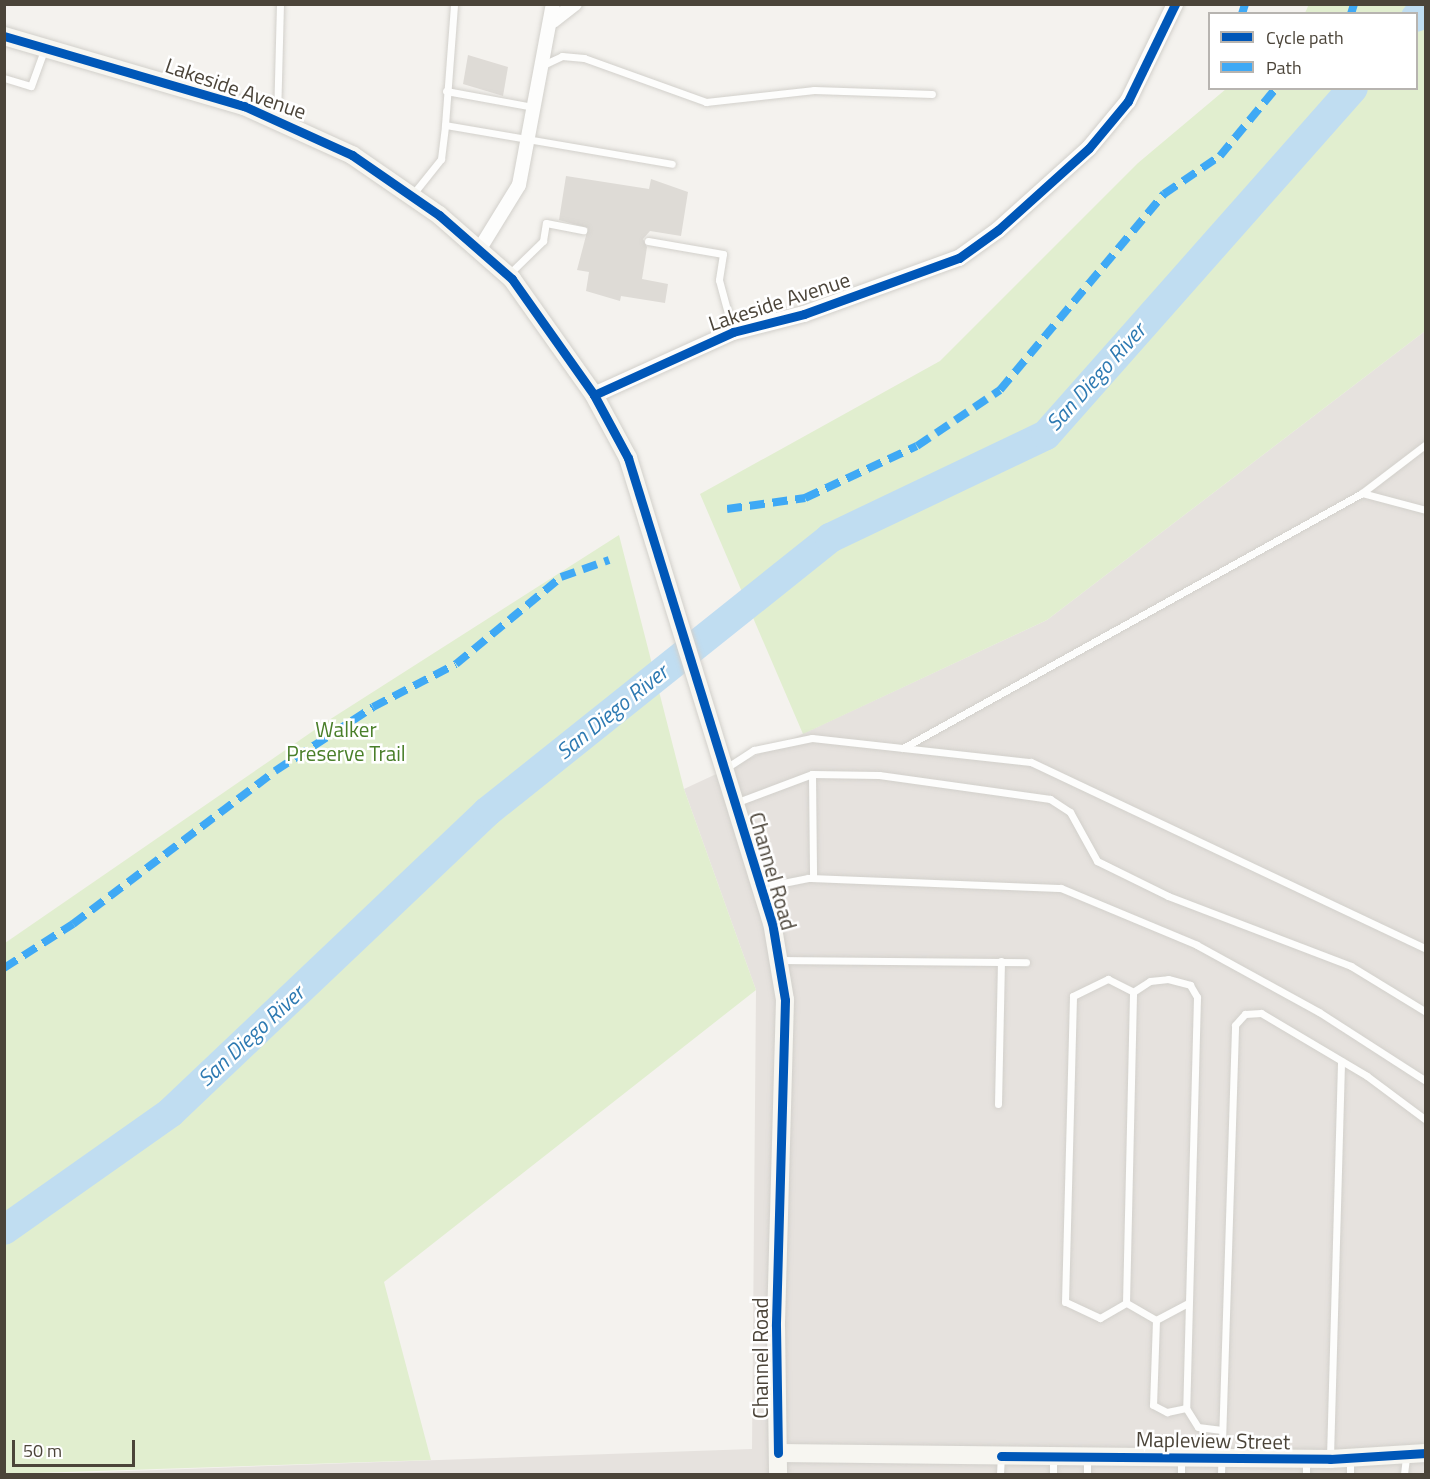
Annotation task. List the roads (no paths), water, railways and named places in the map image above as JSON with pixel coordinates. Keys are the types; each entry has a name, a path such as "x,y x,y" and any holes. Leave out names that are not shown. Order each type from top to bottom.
{"main road":[{"name":"Lakeside Avenue","path":"4,36 277,118 352,154 411,196 508,275 594,396"},
{"name":"Channel Road","path":"594,396 628,458 656,541 761,887 778,960 784,999 776,1326 778,1474"},
{"name":"Mapleview Street","path":"778,1453 1000,1456 1053,1465 1087,1466 1306,1467 1330,1459 1350,1467 1425,1464"},
{"name":"Mapleview Street","path":"1405,1466 1425,1453"}],"street":[{"path":"479,250 519,185 533,107 553,21 553,4"},
{"path":"553,21 575,4"},
{"name":"Lakeside Avenue","path":"594,396 733,332 921,274 959,258 998,230 1089,148 1128,101 1175,4"}],"lane":[{"path":"277,118 280,4"},
{"path":"411,196 441,159 454,4"},
{"path":"4,78 31,86 45,47"},
{"path":"543,65 562,56 584,58 706,102 814,90 932,94"},
{"path":"447,91 533,107"},
{"path":"445,125 526,141 672,164"},
{"path":"508,275 543,241 546,223 583,230"},
{"path":"648,241 723,254 719,280 733,332"},
{"path":"903,748 1362,493 1425,444"},
{"path":"1362,493 1425,510"},
{"path":"724,769 754,750 794,738 903,748 1047,767 1425,949"},
{"path":"812,774 813,878"},
{"path":"734,803 812,774 879,775 1050,799 1070,812 1097,861 1168,896 1351,966 1425,1012"},
{"path":"761,887 813,878 1061,888 1197,945 1318,1012 1425,1079"},
{"path":"778,960 1026,962"},
{"path":"998,1104 1001,961"},
{"path":"1126,1303 1100,1318 1065,1302 1073,996 1108,979 1132,992"},
{"path":"1132,992 1150,981 1168,980 1190,985 1197,997 1186,1408 1198,1427 1222,1430"},
{"path":"1126,1303 1132,992"},
{"path":"1221,1466 1235,1024 1245,1014 1261,1013 1341,1061 1425,1120"},
{"path":"1330,1459 1341,1061"},
{"path":"1126,1303 1156,1320"},
{"path":"1156,1320 1188,1303"},
{"path":"1156,1320 1153,1405 1167,1412 1186,1408"},
{"path":"1000,1456 1000,1474"}],"waterway":[{"name":"San Diego River","path":"1418,15 1426,7"},
{"name":"San Diego River","path":"4,1230 171,1112 487,812 830,538 1046,435 1351,90"}],"park label":[{"name":"Walker Preserve Trail","path":"346,741"}]}
